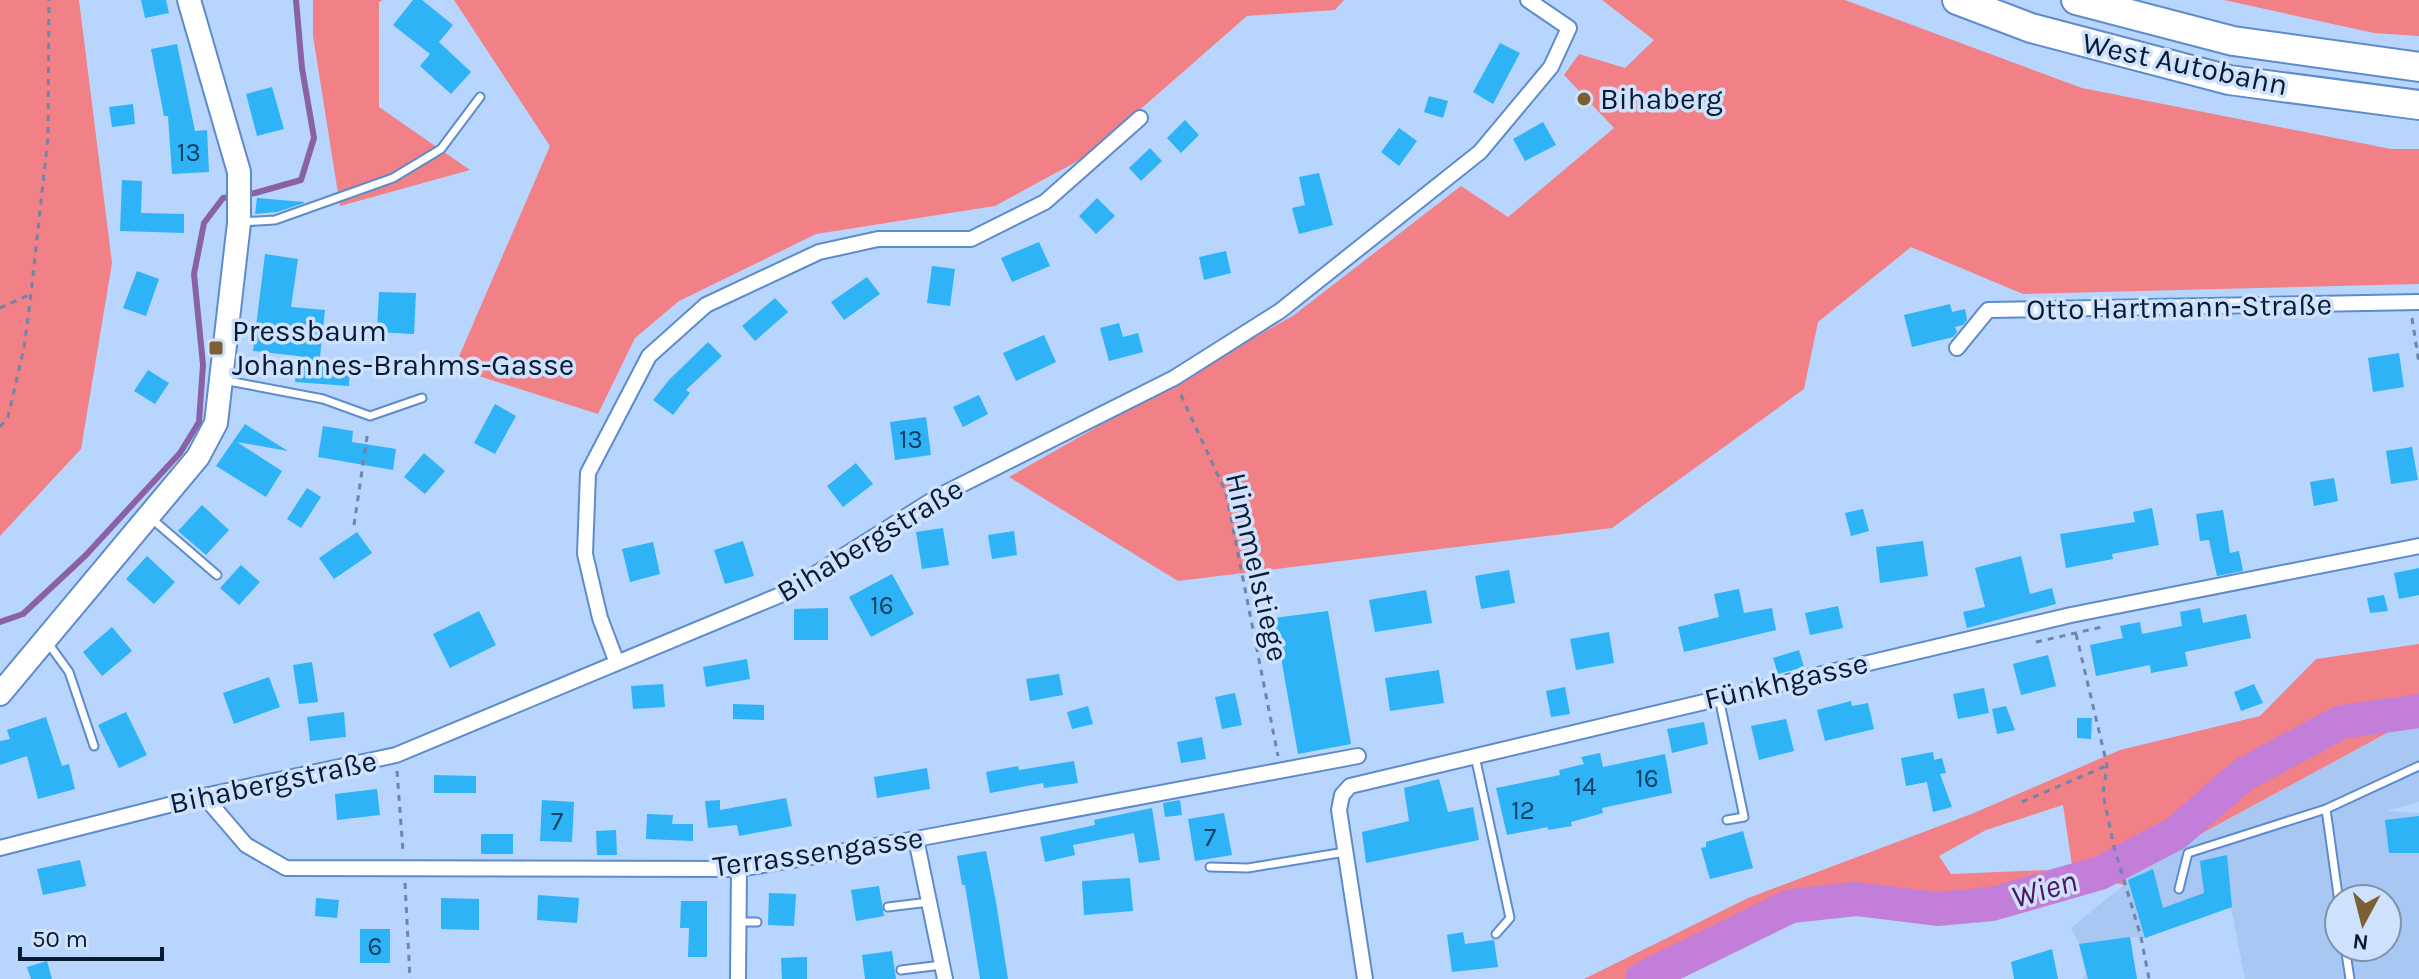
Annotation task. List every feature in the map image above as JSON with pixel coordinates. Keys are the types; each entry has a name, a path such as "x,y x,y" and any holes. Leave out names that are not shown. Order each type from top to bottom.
{"highway":[{"name":"West Autobahn","path":"1957,0 2031,28 2229,80 2419,105"},
{"name":"West Autobahn","path":"2076,0 2233,41 2419,67"}],"street":[{"path":"0,694 198,457 216,423 239,216 239,172 189,0"},
{"name":"Bihabergstraße","path":"0,848 204,796 396,755 785,593 937,497 1174,378 1280,311 1480,152 1551,67 1569,28 1528,0"},
{"path":"617,663 600,618 585,554 588,473 649,356 706,305 819,252 878,239 971,239 1045,202 1140,118"},
{"name":"Otto Hartmann-Straße","path":"1957,348 1988,310 2414,302"},
{"name":"Fünkhgasse","path":"1365,979 1339,810 1342,795 1350,786 2071,615 2419,546"},
{"name":"Terrassengasse","path":"204,796 246,845 286,868 739,869 1358,756"},
{"path":"916,839 943,972"},
{"path":"738,979 739,869"}],"lane":[{"path":"239,216 275,220 393,178 441,149 480,97"},
{"path":"221,380 323,399 370,416 422,398"},
{"path":"148,516 217,575"},
{"path":"46,641 69,672 94,746"},
{"path":"1719,697 1744,817 1727,820"},
{"path":"1475,756 1510,918 1496,934"},
{"path":"2179,889 2188,853 2326,809 2419,766"},
{"path":"2326,809 2336,883"},
{"path":"1210,867 1248,868 1345,852"},
{"path":"888,907 929,902"},
{"path":"739,922 757,922"},
{"path":"901,970 943,972"}],"path":[{"path":"0,427 8,417 24,348 31,294 48,137 49,0"},
{"path":"0,308 31,294"},
{"path":"2414,302 2419,363"},
{"name":"Himmelstiege","path":"1174,378 1226,493 1281,772"},
{"path":"354,525 370,416"},
{"path":"2071,615 2107,765 2103,794 2114,847 2141,937 2149,979"},
{"path":"2022,802 2107,765"},
{"path":"398,779 403,851"},
{"path":"406,885 410,979"}],"shaded area":[{"path":"0,0 79,0 112,263 81,449 0,536"},
{"path":"313,0 383,0 379,2 379,107 470,170 340,206 313,36"},
{"path":"454,0 1344,0 1335,10 1247,16 1087,156 995,206 816,234 679,301 635,338 598,414 454,368 550,146"},
{"path":"1602,0 1845,0 2082,88 2391,149 2419,149 2419,284 2023,294 1911,247 1818,322 1804,389 1612,528 1178,581 1009,477 1294,315 1461,186 1508,217 1614,128 1564,75 1579,54 1625,68 1654,40"},
{"path":"2224,0 2419,0 2419,36 2374,33"},
{"path":"2419,644 2419,724 2396,728 2127,874 2124,885 2073,872 2063,805 1986,830 1939,856 1951,874 2046,870 2043,881 1983,901 1862,888 1790,903 1626,979 1584,979 1748,898 1974,813 2120,750 2260,716 2316,659"},
{"path":"2419,724 2419,802 2385,811 2419,813 2419,979 2245,979 2231,907 2145,938 2130,937 2137,979 2082,979 2086,973 2079,944 2071,928 2124,885 2127,874 2396,728"}],"building":[{"path":"141,0 166,0 169,13 145,18"},
{"path":"413,0 422,0 453,25 439,42 471,72 451,94 420,66 430,54 393,25"},
{"path":"1500,43 1520,53 1493,104 1473,92"},
{"path":"177,44 195,131 207,130 209,172 172,174 168,116 164,116 151,49"},
{"path":"272,87 284,129 257,136 246,94"},
{"path":"1429,96 1448,101 1443,118 1424,112"},
{"path":"133,104 135,124 112,127 109,107"},
{"path":"1185,120 1199,135 1181,153 1167,138"},
{"path":"1543,122 1556,145 1525,161 1513,139"},
{"path":"1399,128 1417,141 1399,166 1381,152"},
{"path":"1150,148 1162,161 1141,181 1129,168"},
{"path":"1319,173 1333,225 1299,234 1292,208 1305,205 1299,177"},
{"path":"122,180 142,181 141,213 184,214 184,233 120,231"},
{"path":"257,198 304,203 277,212 255,214"},
{"path":"1097,198 1115,216 1096,234 1079,216"},
{"path":"1039,242 1050,266 1012,282 1001,258"},
{"path":"1226,251 1231,273 1204,280 1199,257"},
{"path":"265,254 298,259 291,307 325,310 319,366 350,367 349,386 295,382 298,356 253,351"},
{"path":"932,266 955,269 950,306 927,303"},
{"path":"137,271 159,279 146,316 123,308"},
{"path":"867,277 880,294 844,320 831,302"},
{"path":"379,292 416,293 414,334 377,332"},
{"path":"775,298 788,312 755,341 742,326"},
{"path":"1950,304 1952,312 1965,309 1967,320 1955,327 1957,332 1953,337 1912,347 1904,315"},
{"path":"1119,323 1123,337 1138,333 1143,352 1109,361 1100,328"},
{"path":"1044,335 1056,362 1016,381 1003,353"},
{"path":"708,342 722,356 686,390 690,393 673,415 653,400"},
{"path":"2399,353 2404,387 2373,392 2368,358"},
{"path":"148,370 169,383 155,404 134,391"},
{"path":"979,395 988,414 963,427 953,407"},
{"path":"495,404 516,416 495,454 474,443"},
{"path":"926,417 931,455 895,460 890,422"},
{"path":"245,424 288,451 237,442 282,471 266,497 216,466"},
{"path":"323,426 353,431 352,442 396,449 393,470 318,457"},
{"path":"2412,447 2418,480 2391,484 2386,451"},
{"path":"424,453 445,471 425,494 404,477"},
{"path":"856,463 873,484 843,507 827,486"},
{"path":"2334,478 2338,501 2314,506 2310,482"},
{"path":"307,488 321,497 301,528 287,519"},
{"path":"202,505 229,530 206,555 178,531"},
{"path":"2152,508 2159,545 2112,554 2113,559 2066,568 2060,534 2135,522 2133,512"},
{"path":"1863,509 1869,531 1851,536 1845,513"},
{"path":"2223,510 2230,553 2239,551 2243,571 2217,576 2209,540 2200,541 2196,514"},
{"path":"943,528 949,565 922,569 916,532"},
{"path":"1014,531 1017,555 992,559 988,535"},
{"path":"357,532 372,553 334,579 319,558"},
{"path":"743,541 754,576 725,584 714,550"},
{"path":"1923,541 1928,576 1880,583 1876,547"},
{"path":"653,542 660,574 630,582 622,549"},
{"path":"147,556 175,582 154,604 126,579"},
{"path":"2021,556 2030,594 2052,588 2056,604 1967,628 1963,612 1985,607 1975,568"},
{"path":"241,565 260,582 239,605 220,588"},
{"path":"2419,568 2419,595 2399,599 2394,573"},
{"path":"1509,570 1515,603 1481,609 1475,576"},
{"path":"892,574 914,614 871,637 849,597"},
{"path":"1739,589 1744,613 1772,608 1776,630 1684,652 1678,627 1719,617 1714,594"},
{"path":"1426,590 1432,623 1375,632 1369,600"},
{"path":"2384,595 2388,611 2370,613 2367,598"},
{"path":"1838,606 1843,628 1810,635 1805,613"},
{"path":"828,608 828,640 794,640 794,609"},
{"path":"2200,608 2203,623 2246,614 2251,638 2185,652 2188,666 2151,673 2150,665 2096,676 2090,645 2123,638 2120,626 2140,622 2142,634 2182,626 2180,612"},
{"path":"479,611 496,645 450,668 433,634"},
{"path":"1328,611 1351,744 1298,754 1274,618"},
{"path":"112,627 132,651 102,676 83,652"},
{"path":"1609,632 1614,663 1576,670 1570,639"},
{"path":"1799,650 1804,667 1778,674 1773,658"},
{"path":"2048,655 2056,686 2021,695 2013,664"},
{"path":"747,659 750,679 706,687 703,667"},
{"path":"312,662 318,702 299,704 293,665"},
{"path":"1439,670 1444,703 1390,711 1385,678"},
{"path":"1059,674 1063,695 1030,701 1026,679"},
{"path":"269,677 280,707 234,724 223,693"},
{"path":"663,684 665,707 633,709 631,686"},
{"path":"2254,684 2263,703 2241,711 2234,692"},
{"path":"1565,687 1570,714 1551,717 1546,691"},
{"path":"1984,688 1989,713 1958,719 1953,694"},
{"path":"1235,693 1242,725 1222,729 1215,697"},
{"path":"1851,701 1852,706 1868,703 1874,729 1825,741 1817,710"},
{"path":"733,704 764,705 764,720 733,719"},
{"path":"1088,706 1093,724 1072,729 1067,712"},
{"path":"2006,706 2015,730 1997,734 1992,709"},
{"path":"126,712 147,755 119,768 98,725"},
{"path":"344,712 346,737 310,741 307,717"},
{"path":"46,717 62,766 69,764 75,789 38,799 27,756 0,765 0,741 10,739 7,730"},
{"path":"2077,718 2092,718 2091,739 2077,738"},
{"path":"1786,719 1794,751 1759,760 1751,726"},
{"path":"1704,722 1708,744 1672,753 1667,729"},
{"path":"1202,737 1206,759 1181,763 1177,742"},
{"path":"1933,752 1934,760 1942,758 1946,773 1940,774 1952,807 1933,812 1927,782 1906,786 1901,758"},
{"path":"1600,753 1603,767 1665,754 1672,793 1602,808 1603,813 1571,822 1572,826 1507,835 1496,788 1560,775 1559,770 1584,764 1581,757"},
{"path":"1074,761 1078,783 1044,788 1043,783 990,793 986,772"},
{"path":"927,768 930,789 877,798 874,777"},
{"path":"434,775 476,776 476,793 434,793"},
{"path":"1439,779 1448,812 1473,807 1479,840 1366,863 1362,832 1409,821 1404,788"},
{"path":"377,789 380,815 337,820 335,794"},
{"path":"786,798 792,826 739,836 737,825 708,828 705,801 720,800 720,810"},
{"path":"542,800 574,802 572,842 540,841"},
{"path":"1180,800 1182,815 1165,817 1163,803"},
{"path":"1152,808 1160,860 1139,863 1134,833 1073,845 1075,855 1045,862 1040,837 1095,825 1094,820"},
{"path":"1224,813 1232,855 1195,861 1188,819"},
{"path":"647,814 673,815 672,824 693,824 693,841 646,839"},
{"path":"2419,816 2419,853 2389,853 2385,820"},
{"path":"616,830 617,855 597,855 596,831"},
{"path":"1743,831 1753,868 1710,879 1701,848 1706,847 1706,842"},
{"path":"481,834 513,834 513,854 481,854"},
{"path":"986,851 1008,979 980,979 965,885 962,885 957,856"},
{"path":"2227,855 2232,907 2145,938 2128,880 2153,869 2163,908 2204,893 2200,861"},
{"path":"80,860 86,886 43,895 37,869"},
{"path":"1130,878 1133,911 1084,915 1082,881"},
{"path":"879,886 884,916 856,921 851,890"},
{"path":"769,893 796,894 794,926 768,925"},
{"path":"538,895 579,898 577,923 537,920"},
{"path":"316,898 339,900 337,918 315,916"},
{"path":"441,898 479,899 479,930 441,929"},
{"path":"681,901 707,901 707,957 688,957 689,928 680,928"},
{"path":"360,929 390,929 390,963 360,963"},
{"path":"1463,932 1465,944 1494,940 1498,967 1452,972 1447,935"},
{"path":"2130,937 2137,979 2088,979 2079,944"},
{"path":"2052,949 2058,979 2014,979 2011,962"},
{"path":"892,951 896,979 865,979 862,955"},
{"path":"807,957 807,979 782,979 781,958"},
{"path":"47,961 52,979 31,979 27,967"}],"waterway":[{"path":"0,622 23,614 85,556 180,453 199,422 203,365 194,274 204,223 223,198 301,180 314,138 302,68 296,0"},
{"name":"Wien","path":"1642,979 1791,906 1856,899 1937,909 1992,904 2100,873 2175,834 2243,775 2341,722 2419,711"}],"place":[{"name":"Bihaberg","path":"1584,99"},
{"name":"Pressbaum Johannes-Brahms-Gasse","path":"216,348"}]}
